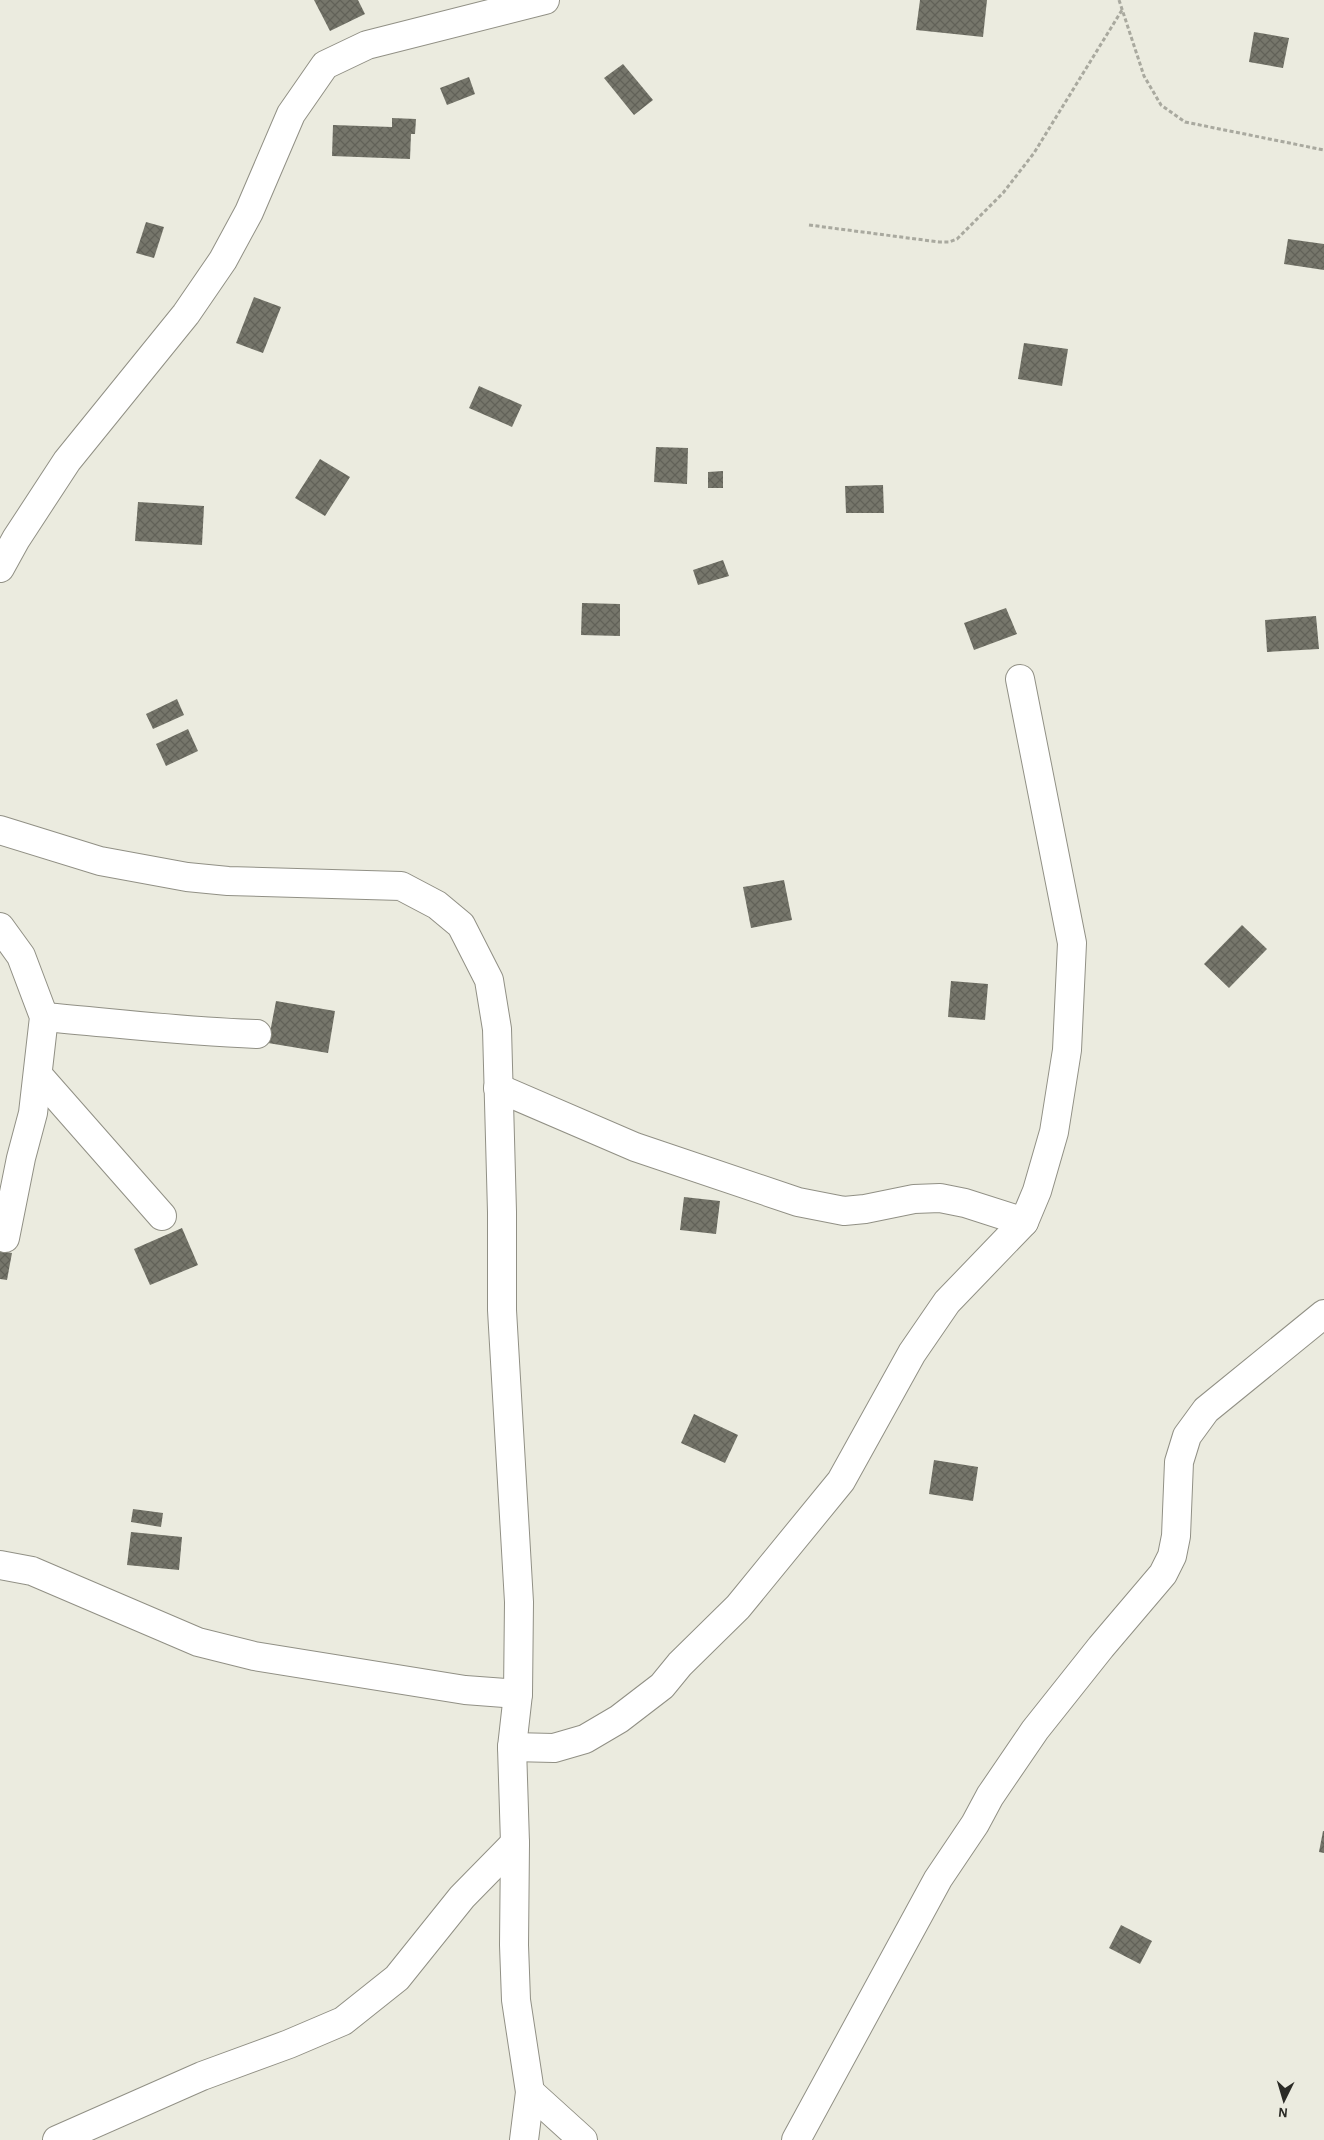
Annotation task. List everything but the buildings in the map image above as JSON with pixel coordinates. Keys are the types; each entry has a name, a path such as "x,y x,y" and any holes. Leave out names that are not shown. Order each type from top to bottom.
{"street":[{"path":"0,568 16,539 66,461 186,314 223,260 249,212 291,114 325,65 367,45 545,0"},
{"path":"512,1747 554,1748 585,1740 619,1719 662,1686 680,1664 738,1607 841,1481 912,1352 947,1302 1024,1222 1037,1191 1054,1132 1067,1050 1072,943 1020,680"},
{"path":"0,830 100,861 187,877 228,881 401,886 437,905 461,925 489,980 497,1029 502,1212 502,1310 519,1602 518,1694 512,1747 516,2000 530,2092 524,2140"},
{"path":"0,927 21,956 44,1017 33,1113 21,1158 5,1238"},
{"path":"44,1017 213,1033 257,1034"},
{"path":"38,1075 162,1216"},
{"path":"498,1088 635,1147 798,1202 844,1211 865,1209 914,1199 940,1198 965,1203 1024,1222"},
{"path":"796,2140 938,1879 975,1824 990,1796 1035,1730 1101,1647 1163,1574 1173,1549 1179,1462 1187,1436 1206,1410 1324,1314"},
{"path":"0,1565 32,1572 198,1642 254,1656 465,1690 518,1694"},
{"path":"57,2140 202,2076 289,2044 344,2021 396,1978 462,1897 515,1843"},
{"path":"530,2092 583,2140"}],"path":[{"path":"1119,0 1144,76 1161,105 1185,122 1324,150"},
{"path":"809,225 939,242 949,242 957,239 1003,193 1034,153 1122,10"}]}
